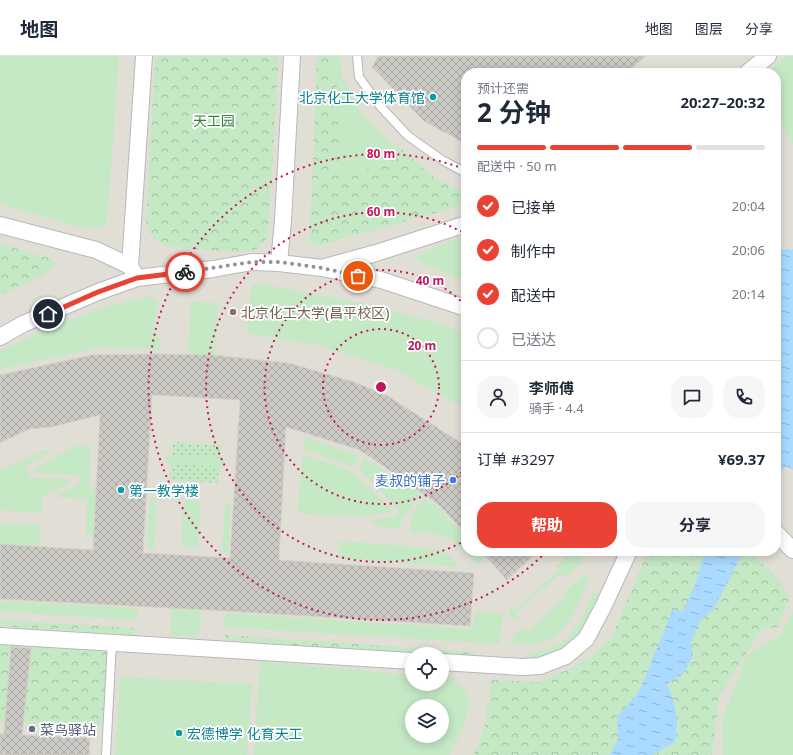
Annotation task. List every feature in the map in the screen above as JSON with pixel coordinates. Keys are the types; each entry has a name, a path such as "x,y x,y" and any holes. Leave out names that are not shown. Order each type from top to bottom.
{"street":[{"path":"133,272 144,56"},
{"path":"279,262 283,221 292,56"},
{"path":"753,68 768,56"},
{"path":"0,225 96,250 133,272"},
{"path":"322,268 376,253 461,226"},
{"path":"0,337 22,324 98,292 133,272 213,269 252,262 279,262 322,268 381,280 461,306"},
{"path":"781,538 792,549"},
{"path":"449,662 540,666 566,656 586,639 603,607 626,556"},
{"path":"0,636 405,661"}],"lane":[{"path":"357,56 359,77 380,106 408,136 442,160 461,170"},
{"path":"106,755 112,642"}],"shaded area":[{"name":"北京化工大学(昌平校区)","path":"0,56 793,56 793,755 0,755"}],"green space":[{"path":"0,56 119,56 106,224 97,228 78,227 0,204"},
{"name":"天工园","path":"155,56 279,56 268,235 263,243 256,249 249,251 227,252 168,246 157,241 149,231 146,223"},
{"path":"317,56 329,56 330,59 328,70 337,85 335,110 343,123 338,174 344,181 375,165 395,142 435,178 461,191 461,203 456,207 317,246 310,243 308,236 310,231"},
{"path":"322,56 340,56 342,76 358,108 414,170 325,238"},
{"path":"786,56 793,56 793,144 781,123 781,68 773,68"},
{"path":"461,237 461,279 419,262 417,257 422,253"},
{"path":"0,243 50,258 55,265 44,275 0,295"},
{"path":"254,284 267,285 370,305 430,321 461,331 461,404 450,401 397,370 317,345 250,334 247,329 251,288"},
{"path":"150,296 157,302 154,332 160,340 160,350 102,347 5,368 0,371 0,351 31,336 104,307"},
{"path":"191,302 219,303 215,360 188,358"},
{"path":"304,437 359,456 354,467 303,449"},
{"path":"173,442 221,445 220,458 172,455"},
{"path":"91,445 89,487 96,488 94,535 86,534 87,499 54,497 79,484 80,475 36,473 33,469 75,446"},
{"path":"56,449 25,467 31,478 69,479 69,484 42,496 42,513 0,510 0,470 43,451"},
{"path":"303,454 354,473 392,510 391,512 359,517 306,514 297,512"},
{"path":"166,455 225,459 224,468 165,463"},
{"path":"364,457 421,494 401,521 400,529 382,528 371,521 397,516 399,510 359,468"},
{"path":"171,464 219,467 218,483 170,480"},
{"path":"150,498 157,499 154,549 147,548"},
{"path":"424,498 438,507 461,532 461,548 452,539 440,535 411,531 410,518"},
{"path":"184,500 201,501 198,547 181,546"},
{"path":"225,503 231,503 228,554 222,553"},
{"path":"0,523 41,525 39,547 0,544"},
{"path":"340,541 419,547 437,550 450,556 459,567 338,558"},
{"path":"469,556 482,556 484,558 477,564"},
{"path":"567,556 580,556 582,562 566,577 561,573 516,613 519,617 516,620 511,619 509,613 510,607 514,610 559,570 556,566"},
{"path":"646,556 755,556 781,583 790,597 778,627 761,630 719,696 712,755 473,755 486,719 491,680 538,682 570,669 593,656 611,638"},
{"path":"174,566 203,568 199,637 170,635"},
{"path":"585,574 590,578 583,594 564,628 558,634 544,642 527,644 511,643 517,632 524,627 527,631 566,597 563,593"},
{"path":"593,593 600,594 591,614 581,632 567,646 558,652 547,656 525,658 525,653 539,652 561,643 576,626"},
{"path":"0,601 137,608 137,620 0,612"},
{"path":"793,611 793,755 723,755 722,720 747,655 780,635"},
{"path":"475,612 503,613 499,644 223,627 226,613 472,629"},
{"path":"0,620 135,628 134,635 0,626"},
{"path":"225,635 405,647 405,653 225,640"},
{"path":"0,641 108,647 102,725 0,722"},
{"path":"449,650 474,652 473,658 449,656"},
{"path":"260,661 405,674 405,691 449,691 449,678 452,678 464,690 470,702 464,726 449,755 254,755"},
{"path":"120,677 252,684 247,755 115,755"}],"water":[{"path":"793,249 793,470 786,466 781,471 781,250"},
{"path":"704,556 741,556 713,610 700,621 691,642 693,655 686,670 680,676 667,684 677,719 675,742 653,755 610,755 618,739 617,717 639,692 673,609 682,612 694,588"}],"building":[{"name":"北京化工大学体育馆","path":"378,56 646,56 632,68 461,68 461,141 424,121 372,67"},
{"name":"第一教学楼","path":"92,355 213,355 289,363 354,382 386,395 461,443 461,529 438,504 360,450 286,427 279,560 474,573 470,626 0,599 0,544 93,550 100,415 51,427 29,429 0,443 0,375","holes":["152,395 240,400 230,558 143,553"]},
{"path":"485,556 533,556 507,580"},
{"path":"11,647 31,648 22,735 90,738 89,755 0,755 0,734 4,734"}],"way so far":[{"path":"185,272 252,262 279,262 322,268 358,276"}],"place":[{"name":"北京化工大学体育馆","path":"433,97"},
{"name":"北京化工大学(昌平校区)","path":"233,312"},
{"name":"麦叔的铺子","path":"453,480"},
{"name":"第一教学楼","path":"121,490"},
{"name":"菜鸟驿站","path":"32,729"},
{"name":"宏德博学 化育天工","path":"179,733"}],"route":[{"path":"48,314 98,292 137,278 185,272"}]}
